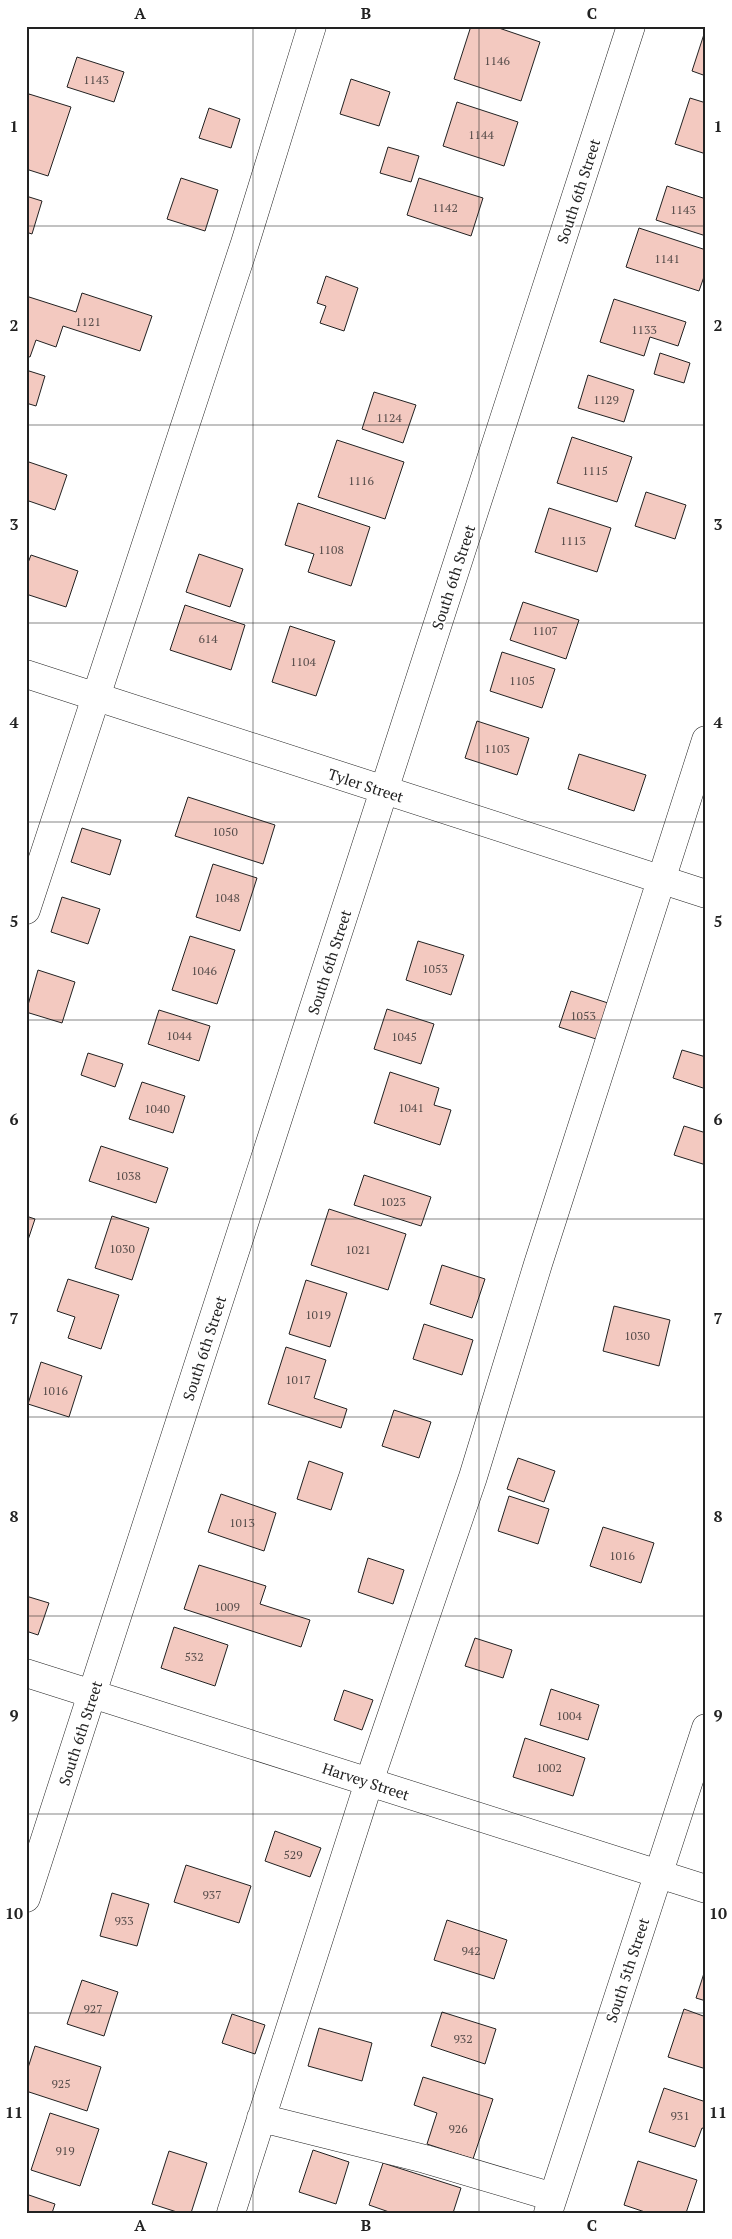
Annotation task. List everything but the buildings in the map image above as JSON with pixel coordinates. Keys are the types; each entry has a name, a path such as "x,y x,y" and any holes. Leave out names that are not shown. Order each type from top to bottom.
{"street":[{"path":"26,910 242,253 312,26"},
{"name":"South 6th Street","path":"26,1898 631,26"},
{"name":"Tyler Street","path":"26,674 706,894"},
{"path":"231,2213 369,1782 473,1477 538,1264 706,740"},
{"name":"Harvey Street","path":"26,1673 706,1889"},
{"name":"South 5th Street","path":"551,2205 706,1728"},
{"path":"261,2118 425,2159 551,2205"}]}
